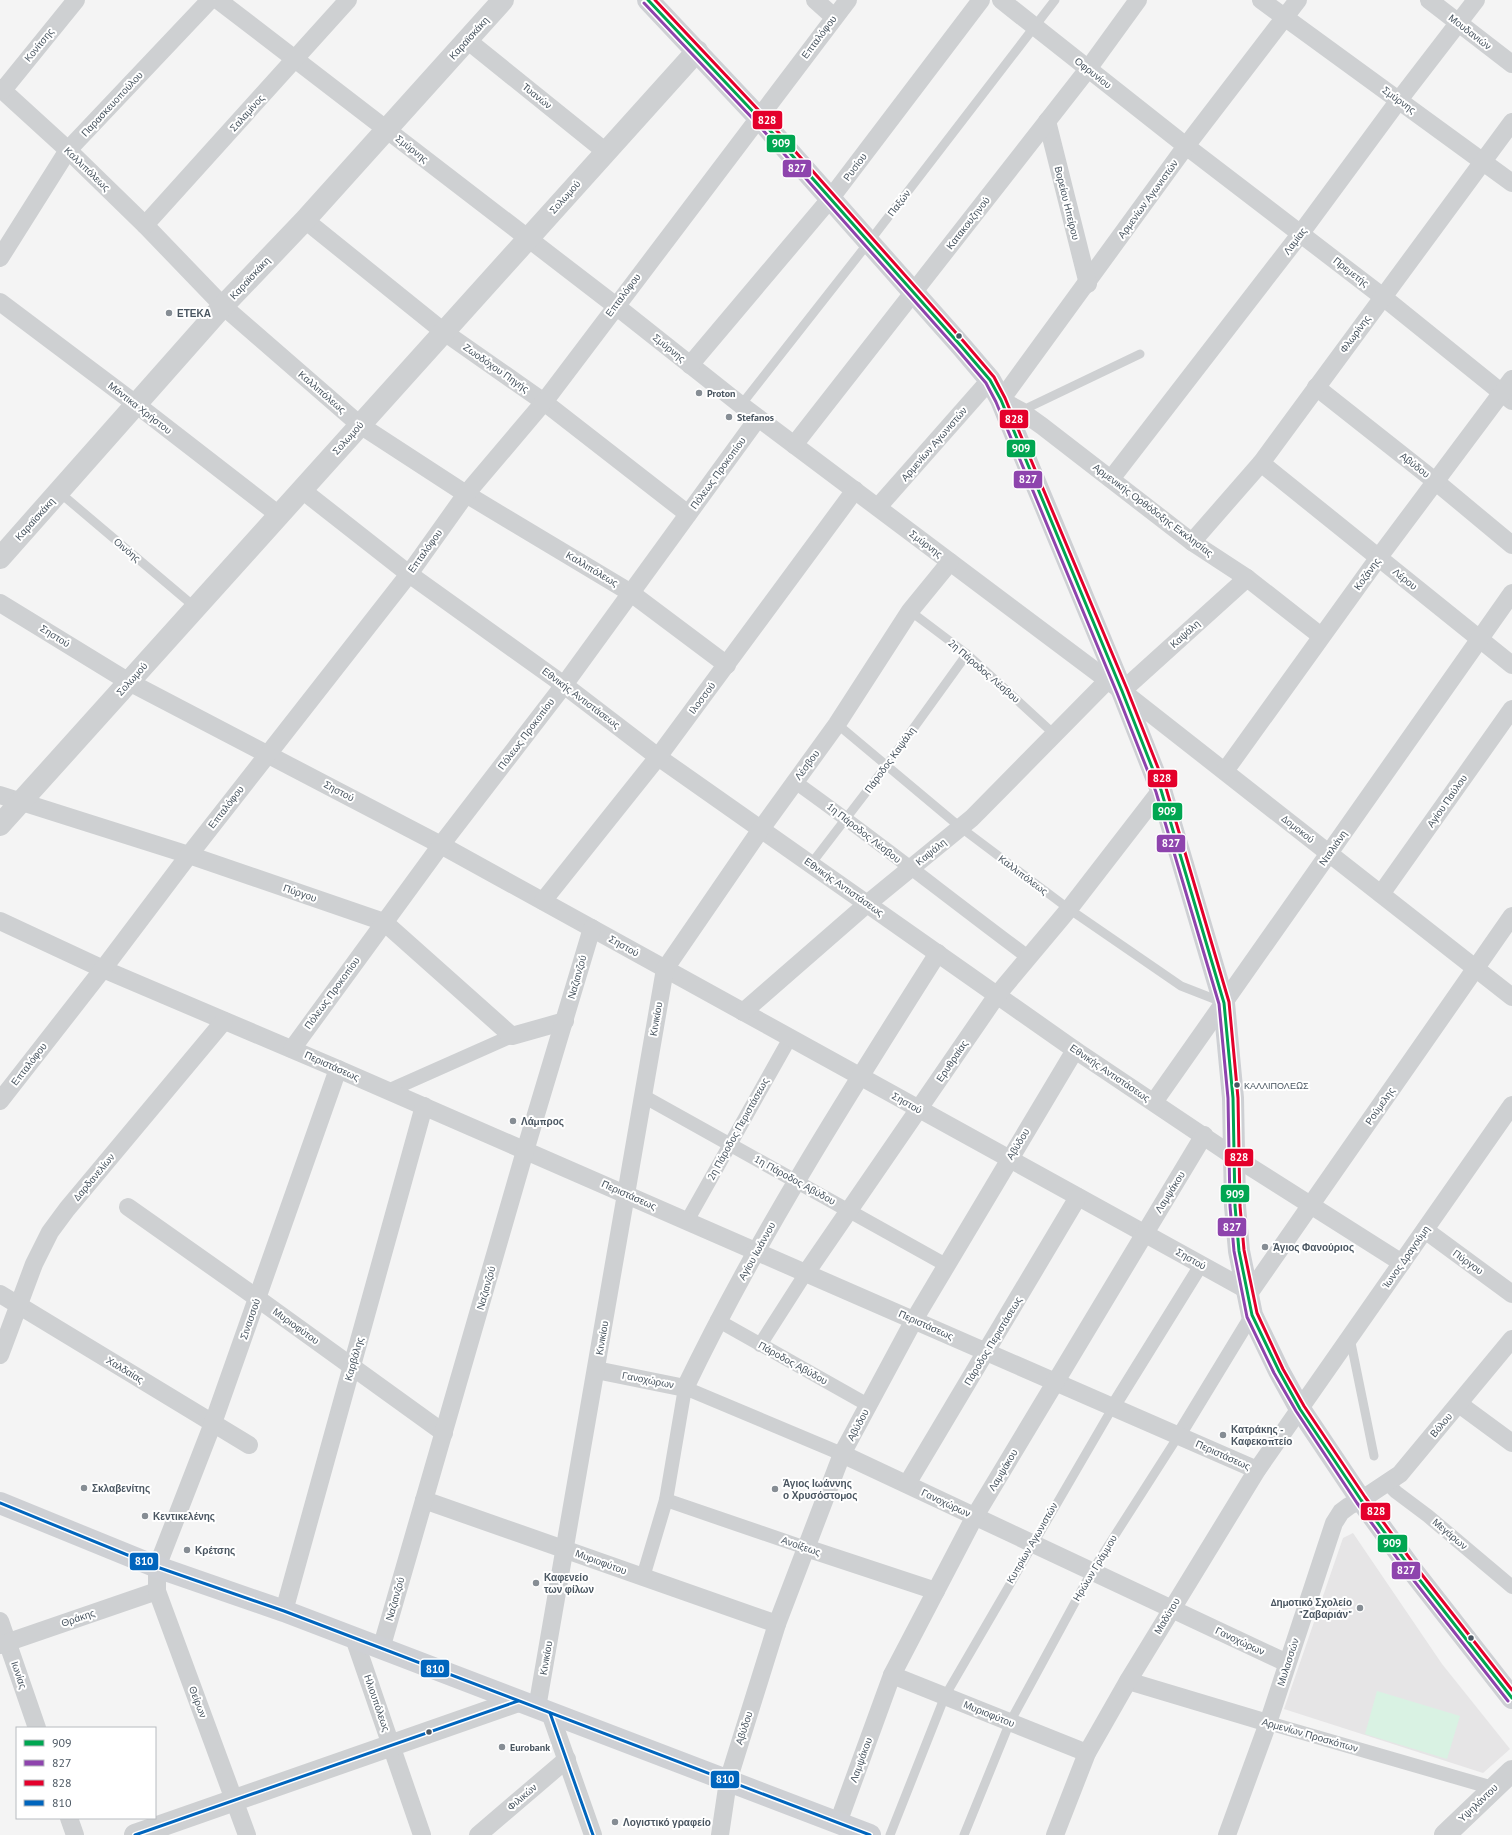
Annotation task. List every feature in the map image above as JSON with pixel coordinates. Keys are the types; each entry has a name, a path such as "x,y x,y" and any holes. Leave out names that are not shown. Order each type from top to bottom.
{"main road":[{"path":"648,0 759,118 869,242 990,380 1002,400 1115,685 1161,790 1224,1003 1233,1098 1235,1206 1239,1252 1249,1300 1279,1371 1300,1409 1361,1500 1417,1576 1512,1698"},
{"path":"0,1503 157,1567 284,1611 870,1835"}],"street":[{"name":"Κονίτσης","path":"1,90 76,0"},
{"name":"Παρασκευοπούλου","path":"0,258 68,150 210,0"},
{"name":"Σμύρνης","path":"218,0 294,60 387,129 616,306 758,418 1115,685"},
{"name":"Σαλαμίνος","path":"146,225 348,0"},
{"name":"Καραϊσκάκη","path":"0,558 137,405 223,306 305,220 503,0"},
{"path":"815,0 834,17"},
{"name":"Επταλόφου","path":"0,1101 103,969 188,855 408,574 466,494 544,402 848,0"},
{"name":"Ρυσίου","path":"690,365 830,199 981,0"},
{"name":"Οφρυνίου","path":"1001,0 1186,146"},
{"name":"Κατακουζηνού","path":"794,445 1088,69 1138,0"},
{"name":"Σμύρνης","path":"1261,0 1512,183"},
{"name":"Αρμενίων Αγωνιστών","path":"1002,400 1088,284 1186,146 1298,0"},
{"name":"Μουδανιών","path":"1429,0 1512,64"},
{"name":"Λαμίας","path":"1111,479 1301,233 1399,100 1476,0"},
{"name":"Τυανών","path":"467,40 606,152"},
{"name":"Σολωμού","path":"0,825 697,52"},
{"name":"Καλλιπόλεως","path":"1,90 68,150 146,225 223,306 360,425 466,494 631,593 727,665"},
{"name":"Βορείου Ηπείρου","path":"1047,121 1088,284"},
{"name":"Φλωρίνης","path":"1192,542 1261,463 1512,122"},
{"name":"Πρεμετής","path":"1186,146 1383,297 1507,397"},
{"name":"Ζωοδόχου Πηγής","path":"305,220 444,332 544,402 688,514"},
{"name":"Μάντικα Χρήστου","path":"0,302 137,405 279,515"},
{"name":"Κοζάνης","path":"1225,771 1321,636 1435,481 1507,397 1512,379"},
{"name":"Αρμενίων Αγωνιστών","path":"878,507 990,380"},
{"name":"Αβύδου","path":"1316,387 1512,544"},
{"name":"Αρμενικής Ορθόδοξης Εκκλησίας","path":"1002,400 1021,411 1192,542 1248,578 1321,636"},
{"name":"Πόλεως Προκοπίου","path":"292,1049 441,845 564,685 758,418"},
{"name":"Λέρου","path":"1261,463 1512,666"},
{"name":"Εθνικής Αντιστάσεως","path":"302,490 408,574 564,685 658,757 867,904 1075,1050 1310,1206 1402,1263"},
{"name":"Ιλοσσού","path":"543,901 658,757 855,490"},
{"name":"Λέσβου","path":"665,969 761,829 837,724 910,611 950,562"},
{"name":"Καψάλη","path":"743,1012 867,904 972,818 1054,734 1248,578"},
{"name":"Νταλιάνη","path":"1154,1102 1512,593"},
{"name":"Σηστού","path":"0,603 129,682 441,845 1201,1265 1249,1300"},
{"name":"Δομοκού","path":"1115,685 1512,997"},
{"name":"Αγίου Παύλου","path":"1381,894 1512,708"},
{"name":"1η Πάροδος Λέσβου","path":"795,782 1028,957"},
{"name":"Ερυθραίας","path":"760,1345 849,1209 919,1110 997,995 1069,909 1161,790"},
{"name":"Πύργου","path":"0,795 188,855 384,922 512,1036"},
{"name":"Ρούμελης","path":"1249,1300 1310,1206 1512,916"},
{"name":"Περιστάσεως","path":"0,922 103,969 627,1194 1257,1470"},
{"name":"Ναζιανζού","path":"381,1648 525,1151 592,928"},
{"name":"Αγίου Ιωάννου","path":"643,1577 666,1500 685,1388 718,1320 796,1180 938,953"},
{"name":"Κινικίου","path":"535,1707 566,1549 665,969"},
{"name":"Δαρδανελίων","path":"0,1355 34,1264 50,1232 67,1209 224,1020"},
{"path":"388,1091 512,1036 565,1021"},
{"name":"2η Πάροδος Περιστάσεως","path":"687,1221 790,1038"},
{"name":"Αβύδου","path":"720,1835 728,1781 777,1624 842,1454 914,1320 1075,1050"},
{"name":"Σινασσού","path":"157,1567 213,1423 338,1069"},
{"name":"1η Πάροδος Αβύδου","path":"643,1096 849,1209 946,1265"},
{"name":"Ίωνος Δραγούμη","path":"1300,1409 1512,1105"},
{"name":"Καρβάλης","path":"284,1611 424,1106"},
{"name":"Λαμψάκου","path":"838,1823 892,1675 975,1516 1204,1135"},
{"name":"Πάροδος Περιστάσεως","path":"907,1484 1078,1198"},
{"name":"Μυριοφύτου","path":"128,1207 444,1433"},
{"name":"Πύργου","path":"1425,1230 1512,1294"},
{"name":"Κυπρίων Αγωνιστών","path":"1112,1407 1201,1265"},
{"name":"Χαλδαίας","path":"0,1294 249,1446"},
{"name":"Ηρώων Γράμμου","path":"1179,1436 1249,1300"},
{"name":"Πάροδος Αβύδου","path":"718,1320 868,1405"},
{"name":"Βόλου","path":"1361,1500 1400,1474 1512,1339"},
{"name":"Γανοχώρων","path":"596,1370 685,1388 842,1454 1287,1663"},
{"path":"1459,1404 1512,1443"},
{"name":"Μαδύτου","path":"1055,1835 1087,1753 1128,1681 1257,1470 1300,1409"},
{"name":"Μεγάρων","path":"1387,1483 1396,1492 1428,1516 1512,1586"},
{"name":"Μυριοφύτου","path":"424,1500 777,1624"},
{"name":"Ανοίξεως","path":"666,1500 936,1591"},
{"name":"Μυλασσών","path":"1227,1835 1268,1723 1334,1523 1341,1512 1361,1500"},
{"name":"Θείρων","path":"157,1567 157,1591 247,1835"},
{"name":"Θράκης","path":"4,1644 157,1591"},
{"name":"Ιωνίας","path":"0,1621 4,1644 37,1727"},
{"name":"Ηλιουπόλεως","path":"354,1638 422,1835"},
{"name":"Μυριοφύτου","path":"892,1675 1087,1753"},
{"name":"Αρμενίων Προσκόπων","path":"1128,1681 1493,1788"},
{"path":"135,1835 391,1744 535,1707 566,1759 593,1835"},
{"name":"Φιλικών","path":"478,1835 566,1759"},
{"name":"Υψηλάντου","path":"1445,1835 1512,1771"},
{"path":"69,1819 75,1835"}],"lane":[{"name":"Παξών","path":"741,405 1035,28 1055,0"},
{"path":"1021,411 1140,354"},
{"name":"Οινόης","path":"59,492 196,608"},
{"name":"2η Πάροδος Λέσβου","path":"910,611 967,654 1054,734"},
{"name":"Πάροδος Καψάλη","path":"812,864 887,765 967,654"},
{"name":"Καλλιπόλεως","path":"837,724 960,827 1069,909 1180,986 1224,1003"},
{"path":"1350,1336 1374,1456"},
{"name":"Κυπρίων Αγωνιστών","path":"890,1835 945,1696 1032,1543 1112,1407"},
{"name":"Ηρώων Γράμμου","path":"964,1835 1010,1722 1092,1571 1179,1436"}],"shaded area":[{"path":"1353,1533 1442,1664 1510,1749 1483,1773 1284,1709 1343,1538"}],"green space":[{"path":"1377,1691 1460,1716 1447,1759 1365,1734"}],"transit line":[{"name":"909","path":"648,0 759,118 961,346 990,380 1001,400 1122,691 1161,790 1224,1003 1233,1098 1235,1206 1239,1251 1252,1315 1279,1371 1300,1409 1361,1500 1412,1570 1512,1698"},
{"name":"828","path":"655,0 763,115 965,343 994,377 1005,398 1127,689 1166,788 1229,1002 1238,1098 1240,1206 1244,1250 1257,1313 1283,1369 1304,1406 1365,1497 1416,1567 1512,1690"},
{"name":"827","path":"644,3 755,121 957,349 986,383 996,402 1117,693 1156,792 1219,1004 1228,1098 1230,1206 1234,1251 1247,1317 1274,1373 1296,1411 1357,1503 1408,1573 1508,1701"},
{"name":"810","path":"0,1503 157,1567 284,1611 870,1835"},
{"name":"810","path":"135,1835 518,1701"},
{"name":"810","path":"550,1713 593,1835"}],"place":[{"name":"ΕΤΕΚΑ","path":"169,313"},
{"name":"Proton","path":"699,393"},
{"name":"Stefanos","path":"729,417"},
{"name":"ΚΑΛΛΙΠΟΛΕΩΣ","path":"1237,1085"},
{"name":"Λάμπρος","path":"513,1121"},
{"name":"Άγιος Φανούριος","path":"1265,1247"},
{"name":"Κατράκης - Καφεκοπτείο","path":"1223,1435"},
{"name":"Σκλαβενίτης","path":"84,1488"},
{"name":"Άγιος Ιωάννης ο Χρυσόστομος","path":"775,1489"},
{"name":"Κεντικελένης","path":"145,1516"},
{"name":"Κρέτσης","path":"187,1550"},
{"name":"Καφενείο των φίλων","path":"536,1583"},
{"name":"Δημοτικό Σχολείο \"Ζαβαριάν\"","path":"1360,1608"},
{"name":"Eurobank","path":"502,1747"},
{"name":"Λογιστικό γραφείο","path":"615,1822"}]}
